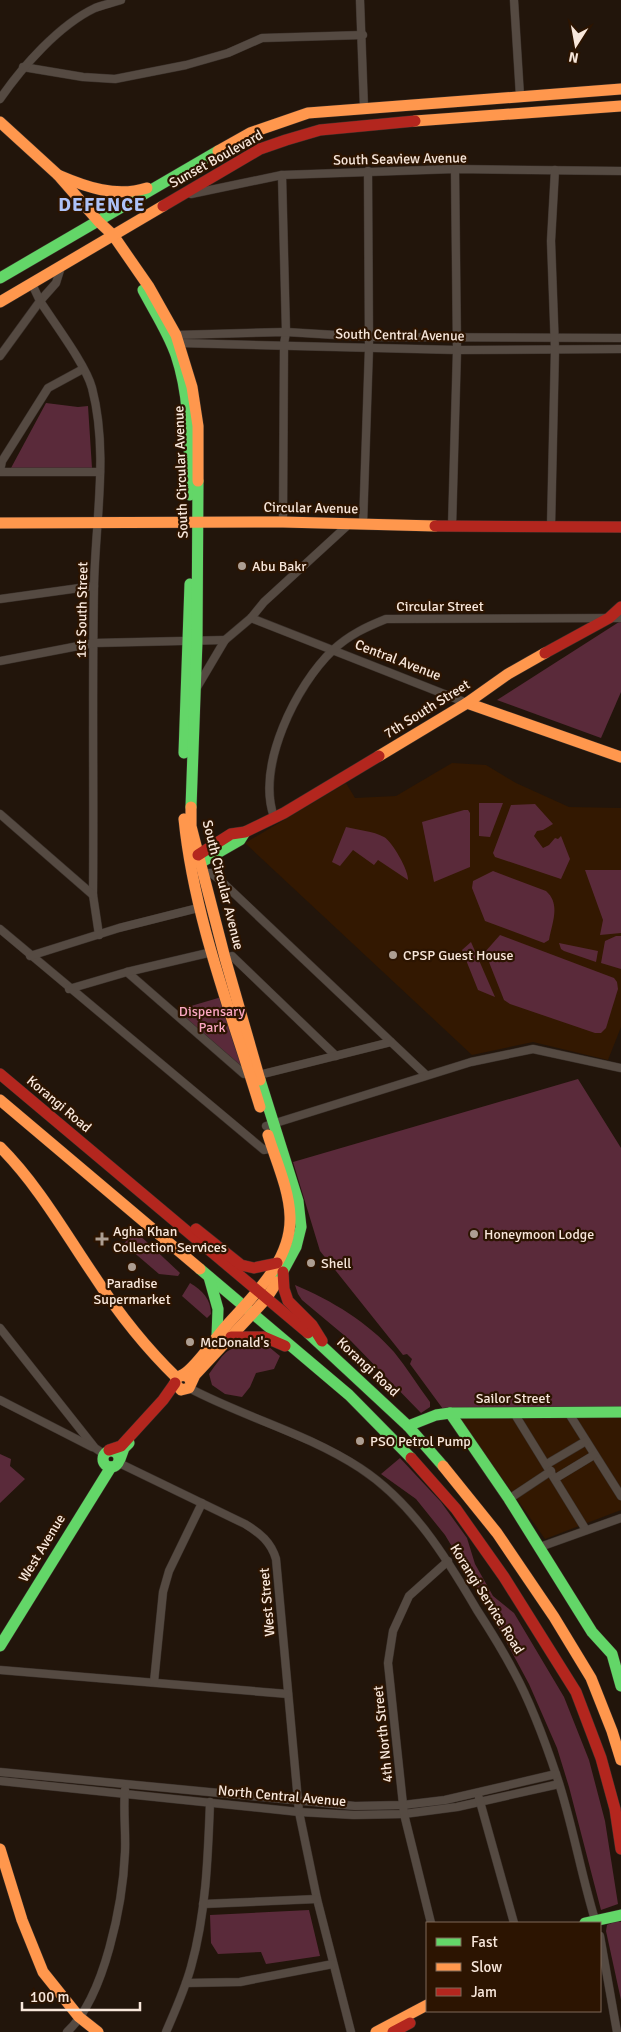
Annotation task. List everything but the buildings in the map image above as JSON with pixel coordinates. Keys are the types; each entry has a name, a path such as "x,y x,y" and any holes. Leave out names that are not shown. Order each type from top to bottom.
{"main road":[{"name":"Sunset Boulevard","path":"0,278 250,133 308,113 621,89"},
{"path":"451,101 453,119"},
{"name":"Sunset Boulevard","path":"0,302 260,149 286,140 329,129 373,124 621,106"},
{"path":"2,128 58,176 83,187 126,192 144,190 170,178"},
{"name":"South Circular Avenue","path":"58,176 99,222 149,287 177,339 192,388 198,426 193,641 195,690 190,772 191,826 269,1125 298,1200 301,1227 296,1247 249,1310"},
{"name":"South Circular Avenue","path":"110,237 142,289 175,355 189,425 195,522"},
{"name":"Circular Avenue","path":"0,523 284,522 452,527 621,527"},
{"name":"7th South Street","path":"200,864 231,834 245,832 274,817 467,703 508,674 615,618 621,607"},
{"name":"South Circular Avenue","path":"193,641 183,772 184,835 198,908 255,1074"},
{"name":"Central Avenue","path":"467,703 621,757"},
{"name":"Korangi Road","path":"0,1074 328,1350 408,1426 459,1484 497,1533 554,1617 591,1678 612,1731 621,1760"},
{"path":"0,1100 284,1338 290,1347 349,1395 402,1448 456,1509 504,1577 576,1692 601,1758 614,1809 621,1849"},
{"name":"South Circular Avenue","path":"269,1125 272,1148 290,1216 280,1268"},
{"name":"Korangi Service Road","path":"0,1147 19,1165 101,1287 142,1342 161,1364 183,1383"},
{"path":"165,1214 185,1220 241,1265 254,1268 280,1268 288,1301 312,1325 328,1350"},
{"path":"209,1277 218,1309 217,1336"},
{"name":"West Avenue","path":"183,1383 195,1375 231,1338 249,1310"},
{"name":"West Avenue","path":"2,1637 106,1472 109,1458 124,1448 183,1383 190,1370 217,1336 249,1310"},
{"path":"231,1338 264,1337 290,1347"},
{"path":"450,1413 510,1498 592,1632 616,1655 621,1686"},
{"name":"Sailor Street","path":"408,1426 436,1415 450,1413 621,1413"},
{"path":"0,1849 22,1920 43,1972 86,2032"},
{"path":"0,1874 19,1932 38,1974 77,2020 98,2032"},
{"path":"595,1922 621,1915"},
{"path":"376,2032 426,2006"},
{"path":"394,2032 429,2012"}],"street":[{"path":"0,99 23,67 62,30 94,8 121,0"},
{"path":"360,0 363,35 364,108"},
{"path":"514,0 520,96"},
{"path":"23,67 83,77 115,79 186,65 228,52 262,38 363,35"},
{"path":"452,527 457,350 455,169"},
{"name":"South Seaview Avenue","path":"181,196 282,175 455,169 621,171"},
{"path":"551,527 555,349 552,241 555,170"},
{"path":"364,524 369,348 368,171"},
{"path":"282,175 286,332 284,344 284,522"},
{"path":"0,356 40,301 56,283 61,267"},
{"path":"32,284 40,301"},
{"name":"1st South Street","path":"40,301 92,386 99,421 100,472 94,586 93,895 99,936"},
{"path":"177,339 286,332 369,337 621,338"},
{"name":"South Central Avenue","path":"177,339 457,350 621,349"},
{"path":"83,369 48,388 2,461 0,472 100,472"},
{"path":"195,690 225,640 251,618 264,602 348,525"},
{"path":"0,599 94,586"},
{"name":"Central Avenue","path":"251,618 467,703"},
{"name":"Circular Street","path":"274,817 269,804 273,759 285,721 304,685 333,650 360,629 386,619 615,618"},
{"path":"0,661 94,643 225,640"},
{"path":"0,814 93,895"},
{"path":"200,864 220,880 426,1075"},
{"path":"30,956 99,936 119,928 198,908"},
{"path":"0,930 264,1150 272,1148"},
{"path":"69,989 127,972 212,952"},
{"path":"225,958 232,956 336,1056"},
{"path":"127,972 244,1074 255,1074 391,1042"},
{"path":"269,1125 471,1062 533,1049 621,1068"},
{"path":"0,1328 109,1458"},
{"name":"Korangi Service Road","path":"183,1383 217,1403 261,1418 315,1442 361,1469 399,1499 448,1561 514,1671 532,1710 559,1784 595,1922"},
{"name":"West Street","path":"0,1400 109,1458 245,1524 258,1532 273,1549 276,1559 300,1801 299,1812 317,1899 351,2032"},
{"path":"568,1412 621,1496"},
{"path":"514,1413 556,1478 586,1530"},
{"path":"510,1498 586,1441"},
{"path":"556,1478 594,1455"},
{"path":"154,1682 165,1585 177,1552 202,1503"},
{"path":"540,1547 621,1518"},
{"name":"4th North Street","path":"431,1922 404,1814 388,1663 393,1631 409,1596 448,1561"},
{"path":"0,1670 288,1694"},
{"name":"North Central Avenue","path":"0,1772 355,1806 403,1805 478,1793 556,1774"},
{"name":"North Central Avenue","path":"0,1781 299,1812 354,1815 404,1814 480,1802 559,1784"},
{"path":"67,2032 77,2020 93,1992 104,1964 118,1910 125,1854 126,1783"},
{"path":"478,1793 514,1922"},
{"path":"166,2032 186,1983 193,1958 208,1866 210,1802"},
{"path":"203,1904 317,1899"},
{"path":"601,1942 617,2032"},
{"path":"186,1983 240,1982 333,1964"}],"shaded area":[{"path":"452,763 486,765 516,783 569,807 621,808 621,1027 608,1060 533,1042 472,1055 245,843 346,783 355,798 396,796"},
{"path":"459,1417 621,1417 621,1510 545,1539"}],"green space":[{"path":"46,403 78,407 88,406 92,468 11,468"},
{"path":"621,622 621,692 601,738 497,700"},
{"path":"479,803 503,803 490,837 479,836"},
{"path":"535,804 553,824 537,831 534,836 543,848 549,845 555,838 558,839 561,836 570,859 561,879 495,857 493,853 511,805"},
{"path":"468,810 470,813 470,867 434,882 422,822"},
{"path":"346,827 375,833 384,837 403,863 408,880 378,860 374,865 353,850 340,866 332,862"},
{"path":"585,870 621,870 621,933 600,935 603,920"},
{"path":"493,871 546,891 551,896 554,914 549,940 544,943 485,921 472,888 473,881"},
{"path":"500,935 614,978 618,989 606,1028 601,1033 595,1033 510,1004 504,1000 485,952"},
{"path":"621,936 621,969 601,963 605,941"},
{"path":"471,942 495,997 478,990 462,950"},
{"path":"559,943 598,951 596,962 564,951"},
{"name":"Dispensary Park","path":"225,996 244,1073 174,1011"},
{"name":"Honeymoon Lodge","path":"578,1079 621,1148 621,1409 443,1409 410,1364 412,1359 407,1354 403,1355 320,1251 293,1162"},
{"path":"134,1230 180,1273 178,1276 159,1274 124,1244"},
{"path":"190,1283 208,1299 211,1314 207,1318 182,1296"},
{"path":"295,1285 336,1305 373,1331 399,1358 430,1402 430,1407 421,1413 351,1341 302,1300"},
{"path":"257,1344 269,1347 280,1356 274,1369 256,1373 250,1387 242,1397 225,1394 212,1385 209,1374 224,1354 233,1348"},
{"path":"0,1454 11,1459 10,1466 25,1479 0,1503"},
{"path":"400,1458 441,1502 467,1538 475,1564 493,1596 514,1613 564,1697 589,1760 605,1821 618,1904 601,1910 557,1748 529,1684 481,1595 445,1535 416,1499 381,1474"},
{"path":"309,1910 320,1956 266,1964 261,1952 218,1954 211,1943 210,1915"},
{"path":"616,1921 621,1922 621,2000 606,1931 607,1925"}],"traffic: fast":[{"path":"0,278 218,151"},
{"path":"143,290 169,338 181,372 187,406 190,495"},
{"path":"191,807 197,641 198,481"},
{"path":"184,753 190,584"},
{"path":"200,863 240,840 245,832"},
{"path":"260,1080 298,1201 301,1227 296,1247 277,1282"},
{"path":"200,1269 349,1395 411,1458"},
{"path":"209,1277 218,1309 217,1336"},
{"path":"308,1333 408,1426 443,1466"},
{"path":"408,1426 436,1415 450,1413 621,1412"},
{"path":"450,1413 509,1499 592,1632 612,1654 621,1686"},
{"path":"120,1459 124,1448 129,1443"},
{"path":"108,1451 114,1451 119,1456 119,1459 117,1465 108,1467 103,1462 103,1456 108,1451"},
{"path":"0,1646 111,1467"},
{"path":"590,1922 621,1915"}],"traffic: slow":[{"path":"218,151 250,133 308,113 621,89"},
{"path":"415,121 621,106"},
{"path":"0,122 58,175 99,222 113,235 149,287 176,335 192,387 198,426 198,481"},
{"path":"58,175 101,190 124,192 147,188"},
{"path":"0,302 163,206"},
{"path":"0,523 283,522 435,526"},
{"path":"379,756 467,703 508,674 545,653"},
{"path":"467,703 621,757"},
{"path":"191,807 191,826 225,958 260,1080"},
{"path":"184,819 189,856 205,929 260,1107"},
{"path":"0,1100 200,1269"},
{"path":"184,1374 195,1365 259,1289 278,1262 285,1247 289,1232 289,1206 285,1185 268,1135"},
{"path":"0,1147 39,1193 123,1317 143,1342 177,1378"},
{"path":"191,1383 189,1377 182,1375 177,1378 175,1383 181,1390 189,1388 195,1375 266,1299 277,1282"},
{"path":"443,1466 497,1533 554,1617 591,1678 612,1731 621,1760"},
{"path":"0,1849 22,1920 43,1972 79,2017 98,2032"},
{"path":"376,2032 426,2006"}],"traffic: jam":[{"path":"163,206 260,149 286,140 320,130 415,121"},
{"path":"435,526 621,527"},
{"path":"545,653 609,618 621,607"},
{"path":"198,855 231,834 245,832 284,813 379,756"},
{"path":"0,1074 308,1333"},
{"path":"196,1229 241,1265 254,1268 277,1263"},
{"path":"283,1272 284,1289 288,1301 312,1325 322,1341"},
{"path":"231,1337 264,1337 285,1346"},
{"path":"109,1450 121,1446 163,1400 175,1383"},
{"path":"411,1458 456,1509 504,1577 576,1692 601,1758 615,1809 621,1849"},
{"path":"393,2032 410,2023"}],"place":[{"name":"Abu Bakr","path":"242,566"},
{"name":"CPSP Guest House","path":"393,955"},
{"name":"Honeymoon Lodge","path":"474,1234"},
{"name":"Agha Khan Collection Services","path":"102,1239"},
{"name":"Shell","path":"311,1263"},
{"name":"Paradise Supermarket","path":"132,1267"},
{"name":"McDonald's","path":"190,1342"},
{"name":"PSO Petrol Pump","path":"360,1441"}],"district":[{"name":"DEFENCE","path":"102,205"}]}
